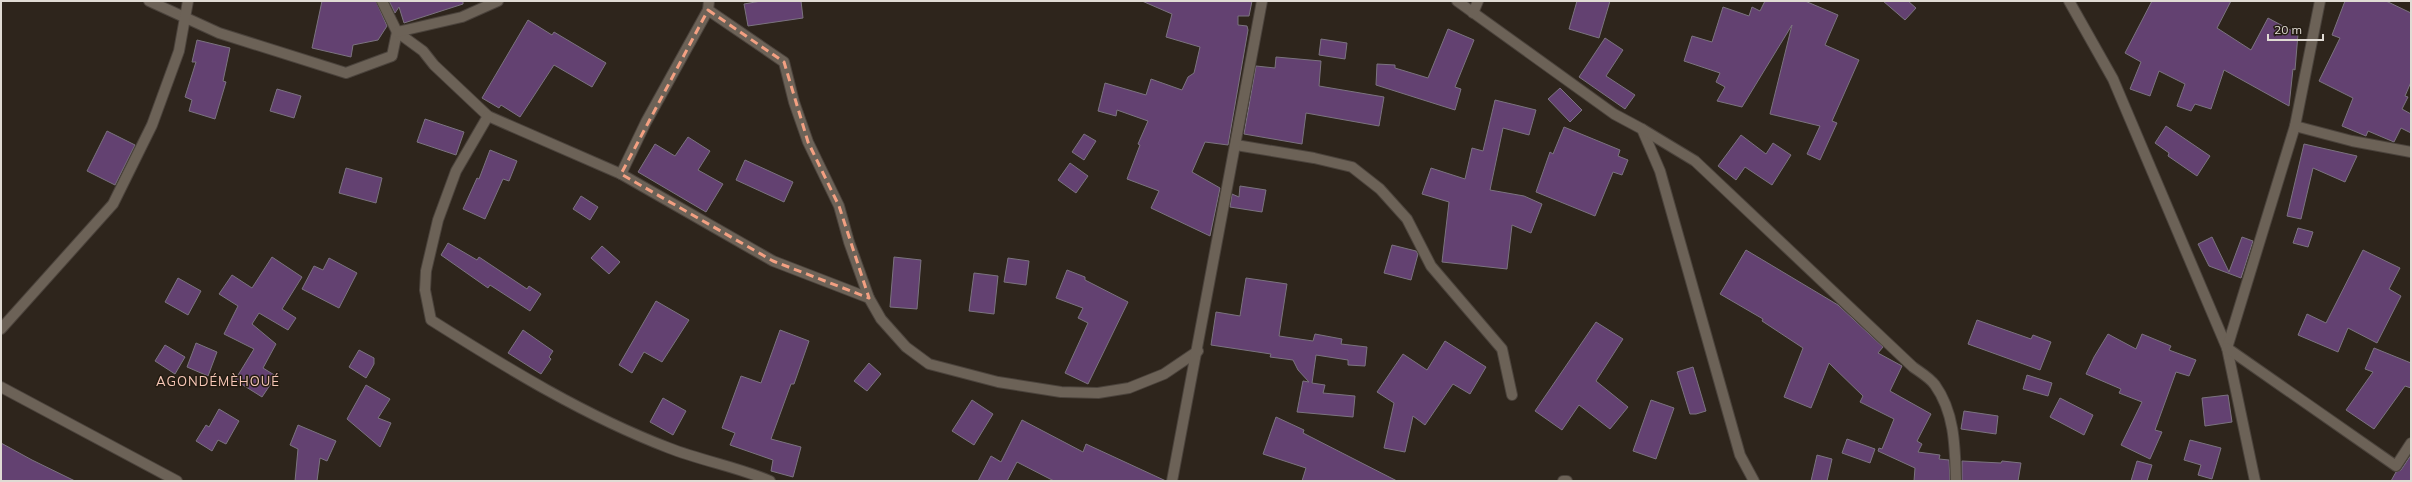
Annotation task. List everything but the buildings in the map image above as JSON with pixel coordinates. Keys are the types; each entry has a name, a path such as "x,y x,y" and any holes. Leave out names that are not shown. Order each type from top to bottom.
{"street":[{"path":"149,1 219,33 346,73 392,56 396,32"},
{"path":"1,329 113,204 152,125 179,51 188,1"},
{"path":"382,1 396,32 423,51 434,65 488,116 621,174 773,261 869,298"},
{"path":"396,32 462,18 498,1"},
{"path":"1172,481 1198,351 1262,1"},
{"path":"1457,1 1614,114 1642,129 1694,162 1913,367 1935,384 1946,407 1955,440 1956,481"},
{"path":"1473,13 1478,1"},
{"path":"2069,1 2113,79 2227,348 2255,481"},
{"path":"2227,348 2295,126 2320,1"},
{"path":"621,174 646,122 708,5 784,62 794,102 808,142 839,206 849,242 869,298 881,319 906,347 929,364 998,382 1061,392 1098,393 1130,388 1164,374 1198,351"},
{"path":"488,116 456,171 438,220 426,271 425,290 431,320 483,352 591,414 670,449 770,481"},
{"path":"2295,126 2352,141 2411,152"},
{"path":"1642,129 1660,171 1740,455 1754,481"},
{"path":"1236,146 1314,158 1352,167 1380,190 1407,219 1431,266 1502,349 1512,395"},
{"path":"2227,348 2396,466 2411,443"},
{"path":"1,387 177,481"}],"highlighted area":[{"path":"708,10 784,62 808,142 839,206 869,298 773,261 621,174"}],"district":[{"name":"AGONDÉMÈHOUÉ","path":"218,381"}]}
